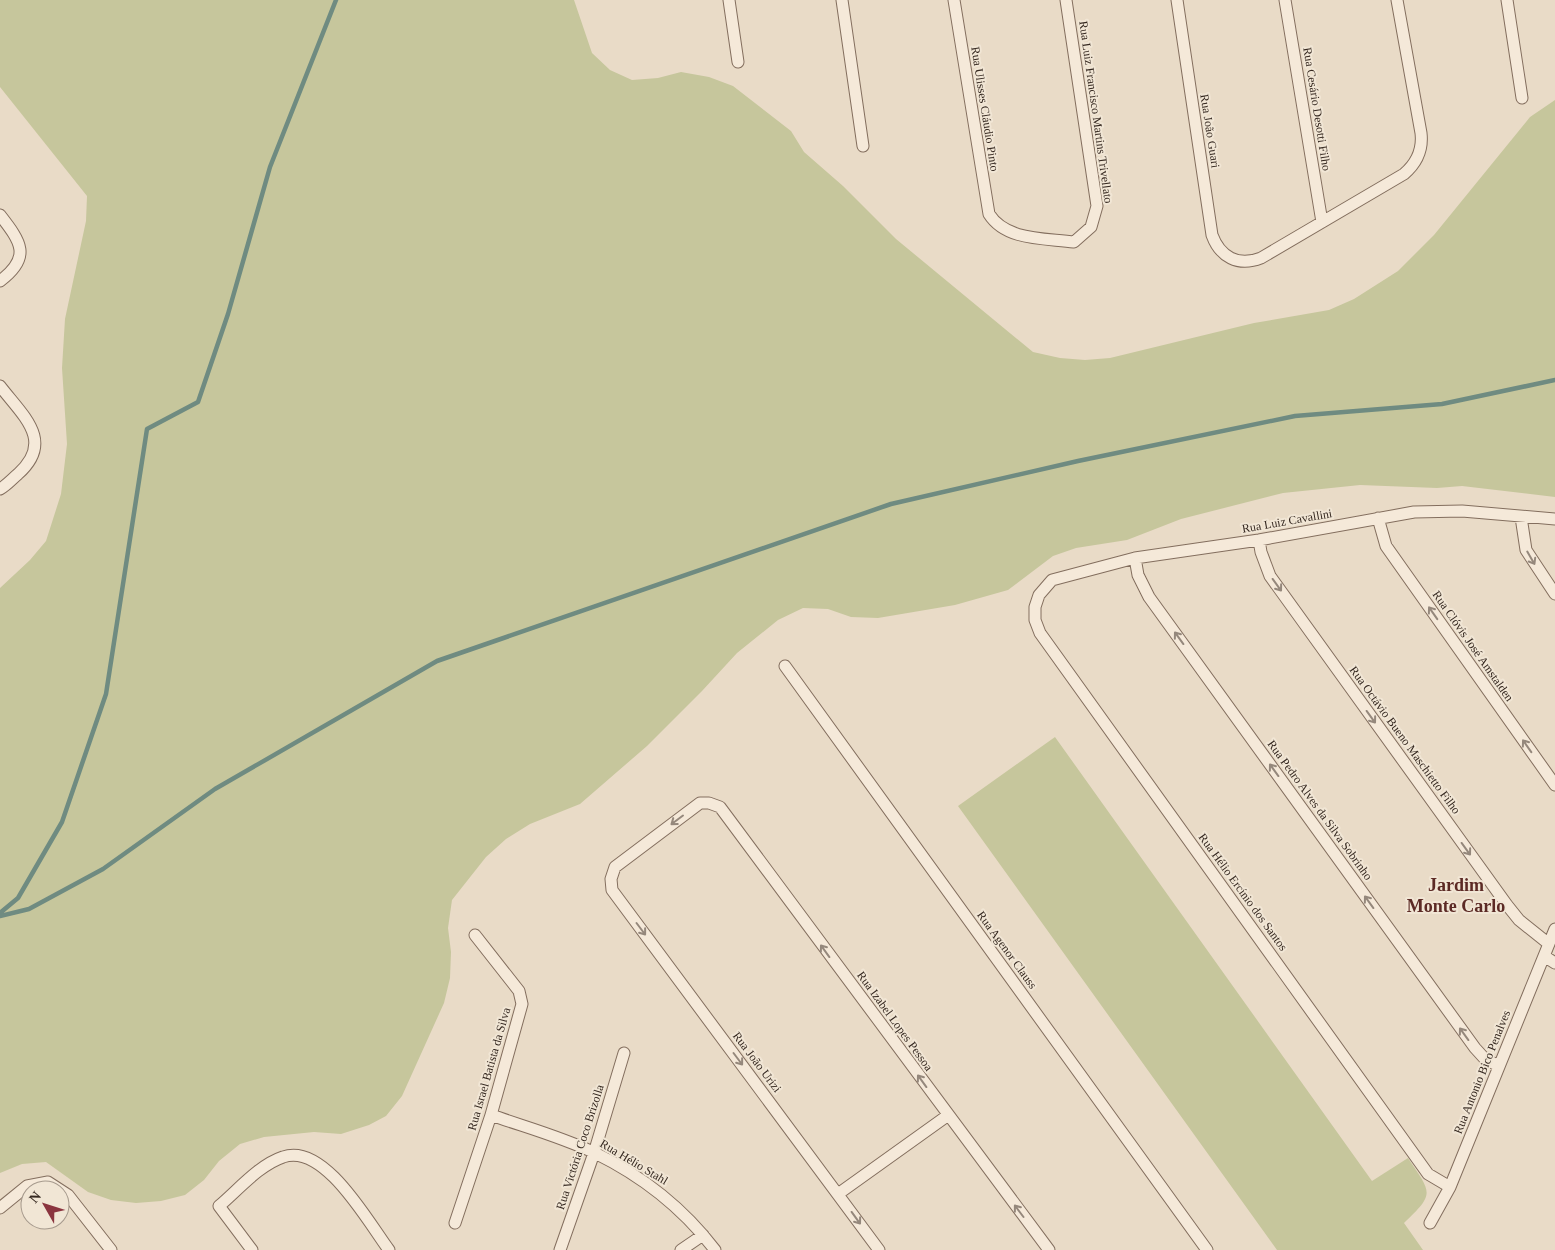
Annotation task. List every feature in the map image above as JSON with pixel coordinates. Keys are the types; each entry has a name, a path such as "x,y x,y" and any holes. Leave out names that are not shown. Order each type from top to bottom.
{"street":[{"path":"729,0 738,62"},
{"path":"842,0 863,146"},
{"name":"Rua Ulisses Cláudio Pinto","path":"954,0 985,200 993,220 1010,233 1074,242 1091,227"},
{"name":"Rua Luiz Francisco Martins Trivellato","path":"1066,0 1097,206 1091,227"},
{"name":"Rua João Guari","path":"1177,0 1212,235 1216,245 1230,259 1251,262 1322,222"},
{"name":"Rua Cesário Desotti Filho","path":"1285,0 1322,222"},
{"path":"1322,222 1404,174 1419,156 1421,132 1397,0"},
{"path":"1507,0 1522,98"},
{"path":"0,215 16,235 21,249 15,268 0,282"},
{"path":"0,386 32,429 35,453 31,462 0,489"},
{"name":"Rua Luiz Cavallini","path":"1036,601 1047,584 1058,577 1135,558 1259,540 1414,512 1462,511 1555,519"},
{"path":"1521,517 1526,550 1555,594"},
{"name":"Rua Clóvis José Amstalden","path":"1378,518 1386,546 1555,785"},
{"name":"Rua Octávio Bueno Maschietto Filho","path":"1259,540 1264,564 1282,592 1507,905 1519,920 1549,944"},
{"name":"Rua Pedro Alves da Silva Sobrinho","path":"1135,558 1138,575 1155,605 1474,1048 1485,1059 1499,1066"},
{"name":"Rua Hélio Ercínio dos Santos","path":"1036,601 1035,620 1040,633 1428,1174 1450,1187"},
{"name":"Rua Agenor Clauss","path":"785,666 1207,1250"},
{"name":"Rua Izabel Lopes Pessoa","path":"612,890 611,879 615,867 700,804 709,803 720,807 947,1116 1049,1250"},
{"name":"Rua João Urizi","path":"612,890 879,1250"},
{"name":"Rua Antonio Bico Penalves","path":"1430,1223 1450,1187 1555,929"},
{"name":"Rua Israel Batista da Silva","path":"455,1223 491,1115 520,1018 522,1004 519,991 475,935"},
{"path":"1544,956 1555,963"},
{"name":"Rua Victória Coco Brizolla","path":"560,1250 594,1153 624,1053"},
{"name":"Rua Hélio Stahl","path":"491,1115 594,1153 656,1189 681,1210 715,1250"},
{"path":"838,1194 947,1116"},
{"path":"252,1250 219,1206 272,1162 284,1156 303,1156 314,1160 331,1173 389,1250"},
{"path":"0,1208 27,1186 48,1182 68,1195 111,1250"},
{"path":"681,1250 704,1235"}],"green space":[{"path":"0,0 574,0 592,53 610,70 632,80 658,78 681,72 709,77 733,86 791,131 804,152 843,186 896,239 1033,352 1060,358 1085,360 1110,358 1254,323 1329,310 1354,299 1398,271 1434,235 1530,117 1555,100 1555,497 1462,486 1437,488 1360,485 1283,493 1181,519 1127,540 1076,548 1053,556 1008,590 955,605 878,618 851,617 828,609 803,608 778,620 737,653 647,746 580,804 530,824 506,839 486,857 452,900 448,928 451,952 450,978 444,1003 402,1096 386,1116 369,1125 341,1134 314,1132 264,1137 240,1144 219,1161 204,1180 185,1195 161,1201 136,1203 111,1200 88,1192 46,1162 22,1164 0,1173 0,588 30,560 46,541 61,494 67,444 62,368 65,319 86,221 87,196 0,87"},
{"path":"1055,737 1372,1181 1408,1158 1422,1179 1427,1192 1421,1205 1404,1223 1423,1250 1277,1250 958,806"}],"waterway":[{"path":"0,913 18,898 62,822 106,694 147,429 198,402 228,314 270,167 336,0"},
{"path":"0,916 29,909 103,869 215,789 437,661 891,504 1078,461 1295,416 1442,404 1555,380"}],"district":[{"name":"Jardim Monte Carlo","path":"1456,895"}]}
